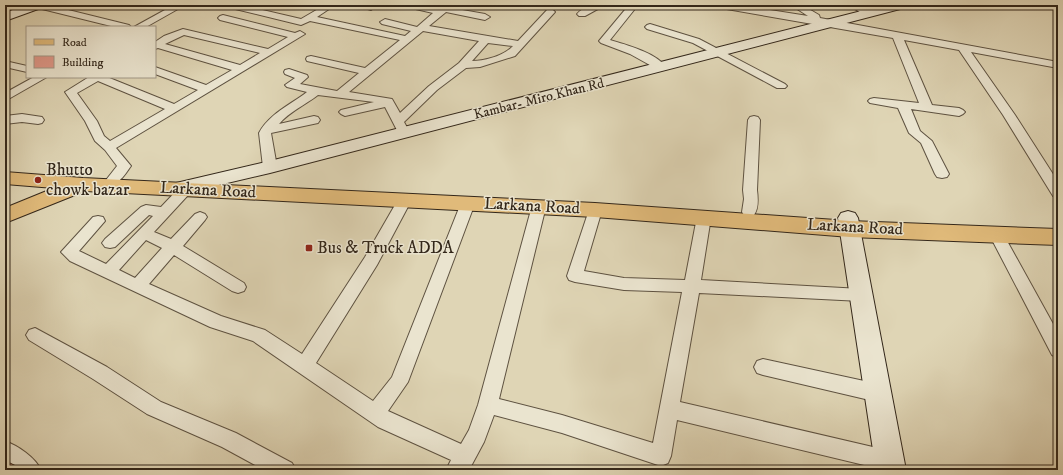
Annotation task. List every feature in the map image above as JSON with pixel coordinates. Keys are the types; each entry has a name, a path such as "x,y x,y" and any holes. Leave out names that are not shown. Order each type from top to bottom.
{"main road":[{"path":"5,17 37,5"},
{"name":"Kambar- Miro Khan Rd","path":"186,187 270,167 401,127 661,67 900,5"},
{"name":"Larkana Road","path":"5,171 88,182 113,180 186,187"},
{"name":"Larkana Road","path":"5,178 336,194 562,200 749,212 849,223 1058,237"},
{"path":"5,216 88,182"},
{"name":"Larkana Road","path":"336,194 404,201 539,206 704,217 1058,229"},
{"path":"849,223 890,466"}],"street":[{"path":"37,5 122,26"},
{"path":"161,5 178,6"},
{"path":"230,5 300,27"},
{"path":"109,147 268,52 331,5"},
{"path":"410,5 444,9 485,17"},
{"path":"582,14 587,10 601,5"},
{"path":"721,5 897,35 1058,65"},
{"path":"795,5 829,23"},
{"path":"852,5 868,13"},
{"path":"141,26 178,6"},
{"path":"630,6 604,41 631,49 650,59 661,67"},
{"path":"340,94 444,9"},
{"path":"463,65 480,64 503,58 511,54 522,44 550,12"},
{"path":"223,18 407,39"},
{"path":"385,22 421,29 522,44"},
{"path":"650,27 696,41 781,86"},
{"path":"156,42 183,32 268,52"},
{"path":"897,35 927,108"},
{"path":"289,72 303,77 291,84 316,90 388,101 401,127 433,88 463,65 486,39"},
{"path":"156,42 241,69"},
{"path":"962,47 1009,115 1058,193"},
{"path":"311,59 367,72"},
{"path":"5,64 26,69"},
{"path":"156,70 207,89"},
{"path":"5,98 40,78"},
{"path":"95,78 71,92 91,121 99,138 109,147 124,166 113,180"},
{"path":"99,78 174,108"},
{"path":"5,85 21,88"},
{"path":"270,167 265,133 266,130 282,113 297,105 316,90"},
{"path":"874,101 959,112"},
{"path":"345,112 389,103"},
{"path":"903,105 915,133 926,141 942,174"},
{"path":"5,120 22,118 38,120"},
{"path":"266,130 314,120"},
{"path":"749,212 751,199 750,190 754,120"},
{"path":"108,272 186,187"},
{"path":"305,365 371,261 404,201"},
{"path":"375,413 399,382 468,204"},
{"path":"98,221 70,252 75,257 216,322 259,335 386,420 461,463 477,435 488,405 539,206"},
{"path":"110,244 146,210 164,212"},
{"path":"595,210 575,276 624,284 861,295"},
{"path":"137,286 200,217"},
{"path":"488,405 562,424 661,456 704,217"},
{"path":"144,233 172,247 238,287"},
{"path":"996,234 1058,350"},
{"path":"35,335 100,373 154,408 229,440 285,470"},
{"path":"763,367 878,392"},
{"path":"670,409 890,466"},
{"path":"5,451 30,470"}],"building":[{"path":"5,463 10,463 16,466 13,469 15,470 5,470"}],"place":[{"name":"Bhutto chowk bazar","path":"38,180"},
{"name":"Bus & Truck ADDA","path":"309,248"}]}
